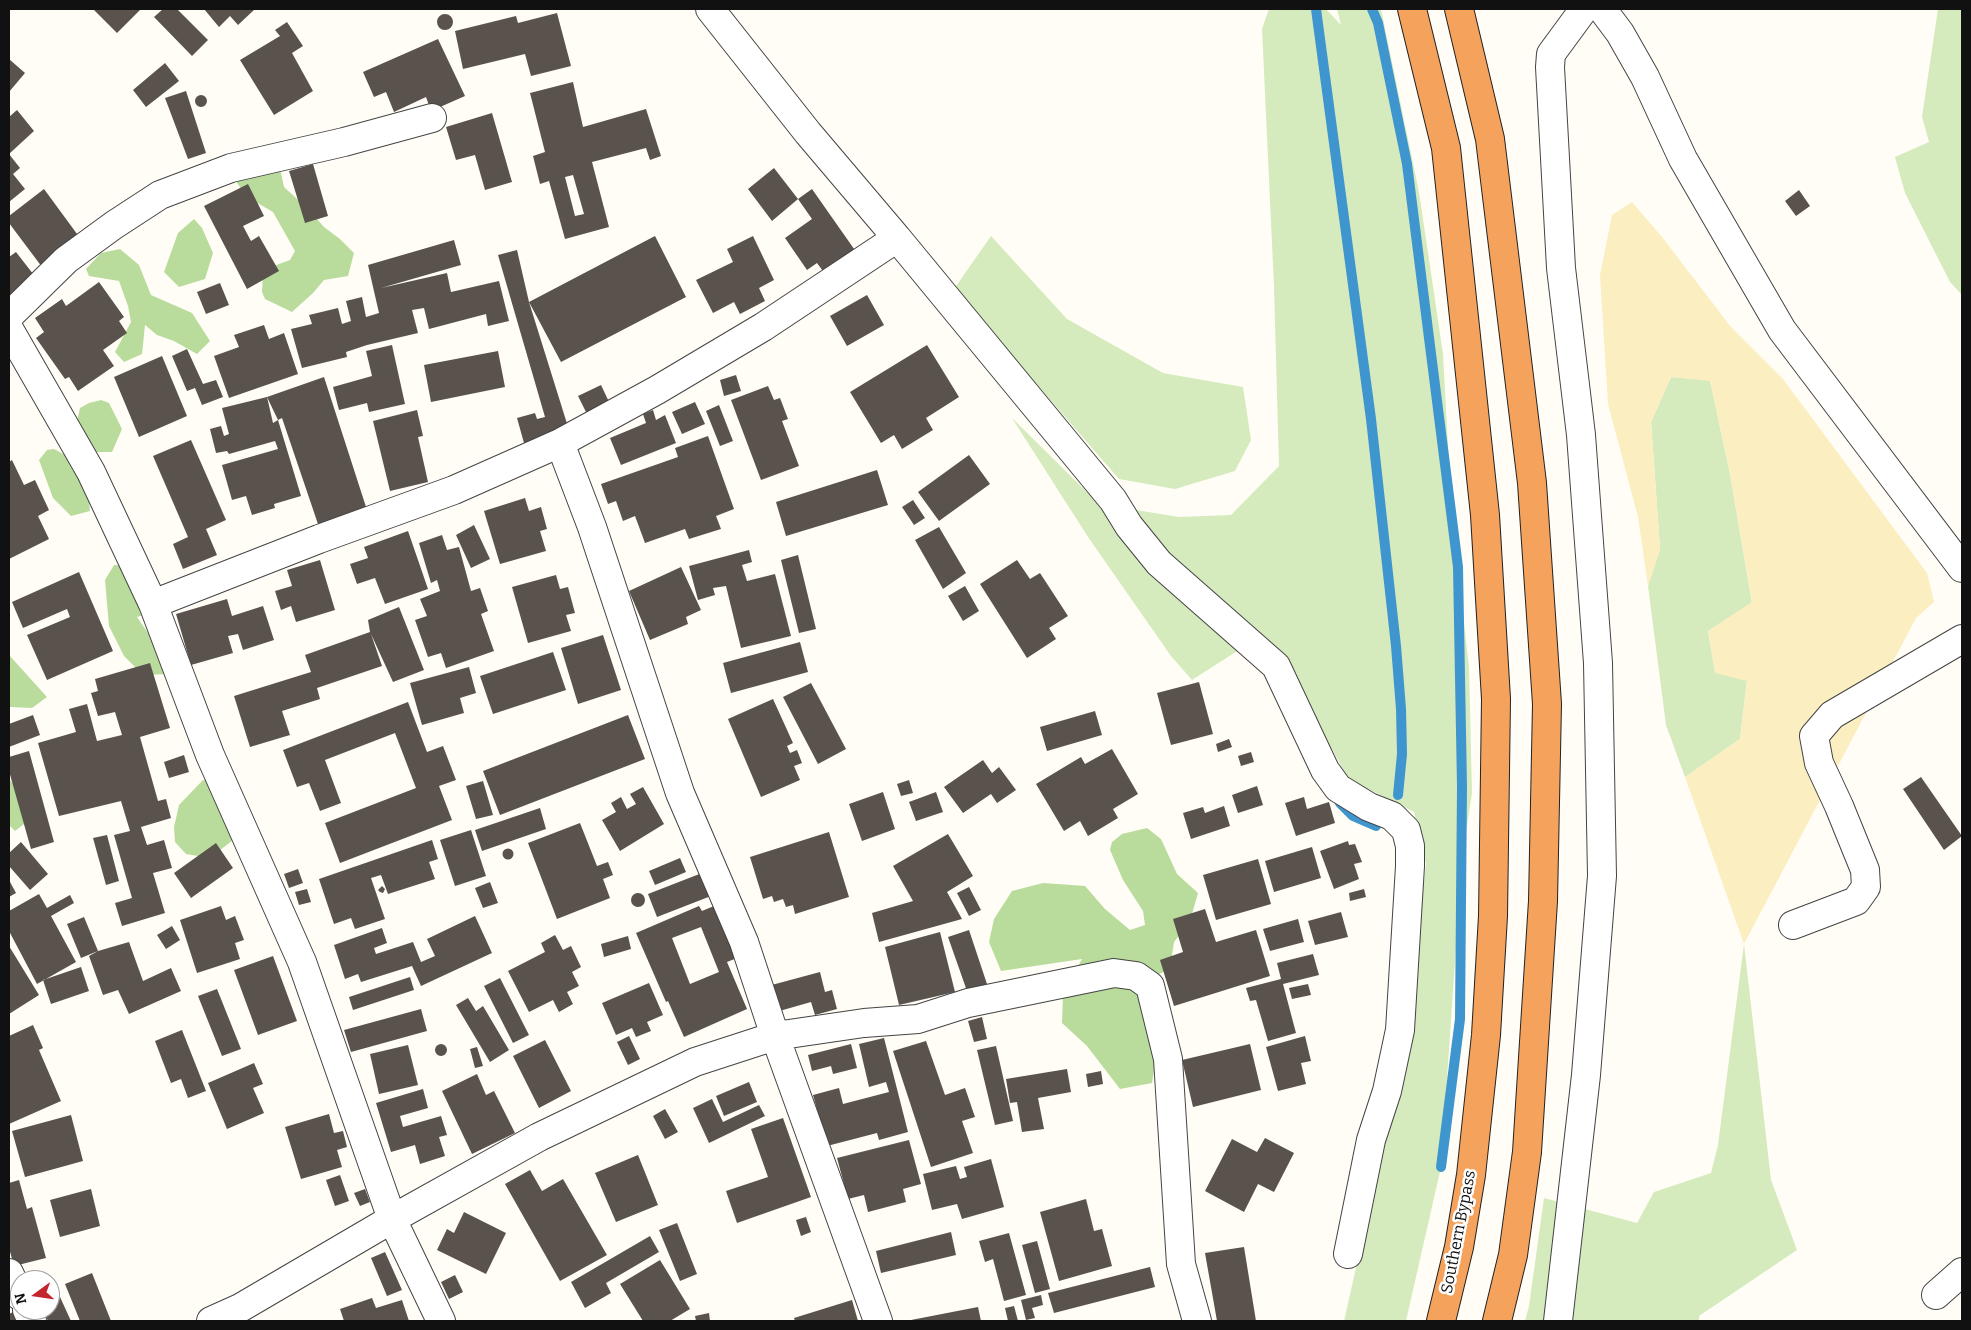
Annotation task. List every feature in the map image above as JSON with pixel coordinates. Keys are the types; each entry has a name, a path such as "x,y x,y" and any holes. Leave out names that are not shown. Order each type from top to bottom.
{"highway":[{"name":"Southern Bypass","path":"1412,9 1446,148 1485,515 1496,699 1493,916 1486,1035 1474,1142 1459,1246 1441,1321"},
{"path":"1459,9 1490,139 1532,482 1546,704 1543,901 1527,1152 1514,1255 1497,1321"}],"street":[{"path":"710,9 808,133 1114,500 1129,526 1159,563 1276,666 1325,770 1338,788 1368,807 1392,816 1406,830 1410,846 1410,866 1400,1030 1387,1091 1371,1140 1348,1254"},
{"path":"1558,1321 1586,1074 1602,876 1598,663 1581,435 1561,268 1550,67 1551,54 1584,9"},
{"path":"1602,9 1620,33 1645,77 1682,159 1718,217 1782,330 1962,568"},
{"path":"9,316 66,260 114,224 160,195 231,168 344,142 432,118"},
{"path":"153,604 319,539 454,490 560,443 657,390 763,327 897,238"},
{"path":"9,328 91,472 153,604 210,755 302,962 392,1219 441,1321"},
{"path":"560,443 592,527 680,793 744,942 775,1036 878,1321"},
{"path":"1794,925 1856,900 1866,887 1865,870 1819,763 1814,736 1832,715 1962,639"},
{"path":"211,1321 240,1308 392,1219 539,1137 695,1062 775,1036 864,1023 918,1019 968,1003 1114,973 1136,976 1150,986 1168,1059 1181,1264 1197,1321"},
{"path":"1936,1295 1962,1272"}],"green space":[{"path":"1269,9 1326,9 1341,25 1337,9 1381,9 1419,192 1443,354 1452,518 1469,667 1472,793 1462,858 1441,1167 1406,1321 1344,1321 1403,1060 1426,864 1414,812 1348,779 1332,749 1313,755 1276,682 1242,648 1192,680 1171,656 1088,537 1012,418 1099,504 1179,517 1231,515 1279,466 1274,286 1262,29"},
{"path":"1938,9 1962,9 1962,295 1950,282 1905,193 1895,157 1929,142 1922,117"},
{"path":"280,169 284,187 324,227 354,253 348,276 324,280 292,312 265,299 262,292 263,270 290,260 295,251 273,212 247,197 235,180"},
{"path":"194,219 202,228 213,253 205,279 179,287 164,272 178,233"},
{"path":"991,236 1067,319 1163,373 1243,387 1251,440 1235,471 1175,489 1119,479 954,289"},
{"path":"120,249 139,265 151,295 192,313 210,341 197,354 174,341 157,335 145,325 142,354 124,362 115,352 131,322 128,306 119,281 89,276 86,269 101,253"},
{"path":"1671,377 1710,380 1730,474 1752,603 1708,631 1715,672 1747,680 1740,739 1685,777 1666,725 1648,586 1660,549 1651,422"},
{"path":"101,400 109,403 122,429 112,452 91,452 77,422 80,408"},
{"path":"54,449 65,455 72,469 88,491 90,511 71,516 53,498 39,460 47,450"},
{"path":"114,565 149,567 161,589 162,609 137,617 148,633 168,674 143,675 124,656 109,626 105,580"},
{"path":"9,655 47,697 32,708 10,707 9,740"},
{"path":"9,779 23,794 28,821 15,831 9,825"},
{"path":"203,780 232,781 233,840 210,858 186,854 175,842 174,827 179,805"},
{"path":"1147,828 1161,839 1177,874 1198,893 1190,921 1174,942 1170,968 1158,975 1146,1012 1157,1051 1152,1083 1120,1089 1087,1046 1062,1023 1063,993 1082,959 1001,971 989,942 994,919 1012,891 1043,883 1085,886 1105,909 1130,930 1145,925 1143,911 1123,880 1110,850 1112,842 1122,834"},
{"path":"1744,944 1771,1180 1797,1250 1699,1316 1699,1321 1525,1321 1529,1306 1544,1198 1637,1223 1654,1192 1711,1173 1718,1145"}],"sand":[{"path":"1632,202 1662,237 1731,327 1783,379 1927,573 1934,602 1916,618 1744,944 1685,777 1740,739 1747,681 1715,673 1708,631 1752,602 1730,474 1710,381 1671,377 1651,422 1660,549 1648,586 1638,517 1608,404 1600,275 1612,215"}],"building":[{"path":"93,9 141,9 117,33"},
{"path":"163,9 177,9 208,40 192,56 154,17"},
{"path":"204,9 255,9 238,25 230,16 219,27"},
{"path":"557,13 571,66 531,76 525,54 463,69 455,31 516,16 518,23"},
{"path":"445,14 453,22 445,30 437,22"},
{"path":"287,22 303,46 292,53 313,91 274,115 240,60 280,36 275,30"},
{"path":"438,39 465,96 431,111 426,97 394,112 386,92 374,97 363,72"},
{"path":"9,59 25,73 9,92"},
{"path":"165,63 179,81 146,107 133,90"},
{"path":"573,82 583,127 646,109 661,156 650,160 646,148 592,162 609,227 565,239 549,181 540,184 533,156 545,152 530,93","holes":["573,175 584,214 575,216 565,177"]},
{"path":"186,91 206,153 188,159 165,98"},
{"path":"199,95 203,95 207,101 203,107 199,107 195,103 195,99"},
{"path":"17,110 34,131 9,154 9,117"},
{"path":"492,113 512,182 485,190 475,155 456,160 446,127"},
{"path":"9,154 20,168 13,174 25,189 9,202"},
{"path":"313,164 328,216 305,223 289,171"},
{"path":"774,168 798,199 772,221 748,189"},
{"path":"248,184 264,216 243,226 251,241 259,236 279,271 247,289 204,206"},
{"path":"44,189 80,238 42,267 9,223 9,216"},
{"path":"812,189 859,256 828,278 817,263 807,270 785,238 812,219 798,199"},
{"path":"1799,190 1810,206 1796,216 1785,201"},
{"path":"655,236 686,297 561,362 529,302"},
{"path":"753,236 774,280 759,288 765,301 740,314 734,302 713,313 696,280 733,262 727,249"},
{"path":"454,240 461,265 381,288 447,273 451,292 499,281 509,321 488,326 486,314 429,329 424,308 412,310 418,333 367,345 346,352 347,357 302,368 291,329 312,324 309,315 338,308 342,324 351,321 346,301 362,297 366,317 379,313 368,265"},
{"path":"517,250 529,302 569,430 524,443 517,418 535,413 537,419 545,417 498,255"},
{"path":"16,252 37,279 9,298 9,257"},
{"path":"99,282 124,317 119,321 127,333 103,350 114,366 78,391 69,377 65,379 36,338 44,332 35,318 62,299 66,306"},
{"path":"220,283 229,305 206,314 197,292"},
{"path":"867,295 884,325 847,346 830,316"},
{"path":"264,325 269,339 284,333 298,374 229,398 214,356 239,347 234,335"},
{"path":"392,345 405,404 369,412 367,403 339,410 333,387 372,376 366,351"},
{"path":"927,345 959,397 926,418 933,430 902,449 894,435 881,443 850,392"},
{"path":"187,349 203,384 216,380 223,397 202,405 195,388 187,391 172,356"},
{"path":"498,351 505,387 431,402 424,365"},
{"path":"162,356 187,416 139,437 114,377"},
{"path":"736,375 741,391 724,396 720,380"},
{"path":"324,377 367,510 319,527 282,418 278,420 267,397"},
{"path":"601,385 610,404 587,414 578,396"},
{"path":"768,386 774,400 780,398 788,419 782,421 799,466 761,480 731,400"},
{"path":"267,397 273,423 278,420 301,496 274,504 275,508 252,515 246,496 232,500 222,465 278,449 275,441 229,454 227,451 216,453 210,429 221,426 224,436 229,434 222,408"},
{"path":"695,402 705,424 682,434 672,412"},
{"path":"719,405 733,441 720,446 706,411"},
{"path":"417,410 423,436 418,437 428,482 390,491 373,421"},
{"path":"653,410 656,420 665,415 676,443 621,465 610,438 646,423 643,414"},
{"path":"708,436 734,509 716,516 721,529 689,539 685,529 645,543 635,516 623,521 616,501 608,504 601,484 678,457 675,448"},
{"path":"191,440 226,520 206,529 217,555 183,569 173,544 188,537 153,456"},
{"path":"969,455 990,484 939,521 918,492"},
{"path":"12,460 24,485 35,480 49,510 38,516 49,539 9,559 9,462"},
{"path":"877,470 888,505 786,536 776,502"},
{"path":"525,498 529,511 541,507 547,529 540,531 546,551 500,564 484,511"},
{"path":"913,500 925,518 914,525 902,507"},
{"path":"474,525 490,559 471,568 456,535"},
{"path":"939,527 966,573 943,589 915,540"},
{"path":"408,531 428,589 385,604 375,578 357,584 350,564 368,558 364,547"},
{"path":"442,535 447,550 459,547 471,591 480,588 488,611 481,614 494,651 446,668 441,653 428,657 415,620 427,616 420,599 440,591 437,580 431,583 419,543"},
{"path":"749,550 752,562 742,565 747,581 775,574 791,636 741,648 726,586 713,588 715,595 698,600 689,566"},
{"path":"798,555 816,629 799,633 781,560"},
{"path":"320,560 335,610 296,622 291,606 281,610 275,591 292,586 287,570"},
{"path":"1017,560 1030,579 1040,573 1068,616 1049,628 1056,639 1027,658 980,584"},
{"path":"681,567 701,610 686,617 688,624 650,640 629,591"},
{"path":"79,572 113,651 47,680 27,635 70,617 67,609 23,628 12,602"},
{"path":"556,575 560,589 568,587 575,613 566,615 571,631 528,643 512,587"},
{"path":"965,586 979,611 963,621 948,596"},
{"path":"227,599 232,616 263,606 274,640 243,650 238,634 228,636 233,653 191,665 176,614"},
{"path":"399,607 424,670 393,682 371,634 382,666 317,688 320,699 282,711 290,735 250,747 234,696 311,672 305,655 370,632 368,620"},
{"path":"603,635 621,690 578,704 561,648"},
{"path":"800,642 808,672 731,693 723,663"},
{"path":"553,652 566,690 493,714 480,676"},
{"path":"150,663 170,728 140,737 158,801 166,799 171,818 141,827 147,845 164,840 172,868 153,873 165,913 122,926 115,903 132,898 114,835 130,831 121,801 59,816 38,743 76,732 69,709 87,704 97,741 122,735 115,712 98,716 91,693 98,691 95,679"},
{"path":"469,667 476,693 460,698 464,713 422,725 410,683"},
{"path":"1199,682 1213,734 1171,745 1157,693"},
{"path":"811,683 846,749 818,764 783,697"},
{"path":"773,699 793,743 787,746 790,753 797,750 802,763 794,766 800,780 761,797 728,719"},
{"path":"408,702 427,752 443,746 456,780 439,786 452,820 340,863 325,823 416,788 395,733 325,760 341,803 320,811 309,783 297,787 283,750"},
{"path":"1095,711 1102,735 1047,751 1040,727"},
{"path":"33,715 40,735 9,747 9,724"},
{"path":"628,715 645,759 500,815 483,771"},
{"path":"1229,739 1232,747 1218,752 1216,744"},
{"path":"1112,749 1138,794 1113,809 1118,818 1088,836 1080,821 1064,831 1036,784 1081,757 1085,764"},
{"path":"29,751 54,842 31,849 9,771 9,757"},
{"path":"1251,752 1254,762 1241,766 1238,756"},
{"path":"184,755 189,772 169,778 164,762"},
{"path":"983,760 992,773 999,767 1016,790 997,803 991,794 963,813 944,787"},
{"path":"1921,777 1962,836 1944,850 1903,789"},
{"path":"909,780 913,793 901,796 897,784"},
{"path":"483,781 493,815 476,819 466,786"},
{"path":"1257,786 1263,805 1238,813 1232,795"},
{"path":"643,787 664,824 620,851 602,820 616,812 611,803 621,797 627,809 636,804 630,794"},
{"path":"883,792 895,829 862,841 849,804"},
{"path":"936,792 943,812 916,821 909,802"},
{"path":"1304,797 1307,809 1329,802 1335,823 1296,836 1285,803"},
{"path":"1224,806 1230,826 1191,839 1183,813 1203,807 1205,813"},
{"path":"540,808 546,829 482,851 475,830"},
{"path":"580,823 597,866 608,862 613,875 603,879 610,898 557,919 528,843"},
{"path":"471,830 486,876 455,886 440,840"},
{"path":"829,832 849,897 795,914 793,905 786,907 783,899 774,902 772,896 763,899 750,857"},
{"path":"948,834 973,876 947,892 962,919 879,942 872,913 913,901 893,866"},
{"path":"107,835 119,881 106,885 93,838"},
{"path":"432,840 438,859 429,862 435,879 388,894 381,875 371,878 385,919 355,929 351,918 334,924 319,879"},
{"path":"1348,841 1349,845 1355,844 1362,862 1354,864 1359,879 1334,889 1320,851"},
{"path":"21,842 48,874 30,890 9,866 9,853"},
{"path":"216,843 233,868 191,898 174,873"},
{"path":"1312,847 1321,878 1274,892 1265,861"},
{"path":"506,849 510,849 513,854 512,858 506,859 503,856 503,852"},
{"path":"680,858 686,872 655,885 649,871"},
{"path":"1258,859 1271,904 1216,920 1203,875"},
{"path":"298,869 303,883 289,888 284,874"},
{"path":"702,873 711,896 657,917 648,894"},
{"path":"9,880 16,893 9,897"},
{"path":"490,882 498,903 483,908 475,888"},
{"path":"382,886 385,889 383,893 378,890"},
{"path":"969,887 981,910 969,916 957,893"},
{"path":"307,889 311,902 299,905 295,892"},
{"path":"1364,889 1366,897 1350,901 1349,893"},
{"path":"638,893 643,895 645,900 643,905 638,907 633,905 631,900 633,895"},
{"path":"39,894 47,908 70,895 74,903 51,916 76,962 37,984 9,931 9,911"},
{"path":"221,906 226,920 235,916 244,940 235,943 240,959 197,973 180,920"},
{"path":"699,906 702,911 714,906 737,958 727,962 747,1009 684,1037 668,1001 666,1002 636,933","holes":["701,927 719,972 690,984 672,938"]},
{"path":"1205,909 1216,942 1256,930 1270,976 1174,1006 1160,960 1183,952 1173,919"},
{"path":"1341,912 1348,937 1315,945 1308,921"},
{"path":"475,916 492,953 421,986 412,966 361,982 358,974 345,979 334,945 382,928 387,943 374,948 376,954 413,942 421,962 435,956 427,939"},
{"path":"84,917 98,951 81,958 67,924"},
{"path":"1298,919 1304,942 1270,951 1263,929"},
{"path":"172,926 180,940 166,949 157,935"},
{"path":"969,930 987,984 967,991 948,937"},
{"path":"940,932 955,992 899,1005 885,947"},
{"path":"555,935 563,950 571,946 581,967 572,972 579,986 567,992 573,1004 559,1012 553,1000 529,1012 508,971 545,952 541,943"},
{"path":"628,936 631,949 604,957 601,944"},
{"path":"129,942 143,981 171,968 181,991 129,1014 118,990 103,995 89,956 98,951"},
{"path":"9,946 39,995 9,1014"},
{"path":"1313,954 1319,975 1283,984 1296,1033 1268,1041 1256,1000 1250,1001 1246,988 1281,979 1277,963"},
{"path":"273,956 297,1021 258,1035 234,970"},
{"path":"81,967 89,991 51,1004 43,980"},
{"path":"820,972 825,992 832,990 837,1009 815,1015 811,1002 776,1012 768,986"},
{"path":"410,977 414,990 353,1010 349,997"},
{"path":"500,978 529,1035 513,1043 484,986"},
{"path":"649,983 663,1015 647,1022 651,1031 636,1037 632,1028 616,1035 602,1003"},
{"path":"1308,984 1311,995 1292,999 1289,988"},
{"path":"217,989 241,1049 222,1056 198,996"},
{"path":"468,998 476,1011 483,1006 509,1050 490,1062 456,1005"},
{"path":"421,1009 427,1031 351,1052 344,1030"},
{"path":"982,1017 987,1039 974,1042 968,1021"},
{"path":"33,1025 43,1048 39,1050 61,1101 9,1124 9,1036"},
{"path":"182,1030 206,1091 188,1098 181,1079 171,1083 155,1041"},
{"path":"629,1036 640,1059 628,1065 617,1042"},
{"path":"1305,1036 1311,1061 1301,1063 1306,1084 1278,1091 1266,1047"},
{"path":"884,1038 908,1132 879,1140 877,1133 827,1146 813,1095 839,1088 843,1104 889,1092 886,1082 869,1087 859,1044"},
{"path":"545,1040 571,1091 539,1108 513,1056"},
{"path":"926,1041 945,1095 965,1088 975,1117 962,1121 973,1153 931,1167 893,1051"},
{"path":"439,1044 443,1044 447,1050 443,1056 439,1056 435,1052 435,1048"},
{"path":"851,1044 857,1068 833,1074 831,1066 812,1071 808,1055"},
{"path":"1250,1044 1261,1090 1193,1107 1182,1060"},
{"path":"408,1045 418,1085 379,1094 370,1054"},
{"path":"996,1046 1013,1121 995,1125 977,1050"},
{"path":"477,1047 483,1066 475,1068 470,1049"},
{"path":"254,1063 263,1084 253,1088 264,1113 227,1129 208,1083"},
{"path":"1067,1069 1071,1092 1038,1098 1044,1129 1022,1132 1017,1102 1010,1103 1006,1079"},
{"path":"1101,1071 1103,1084 1088,1087 1086,1074"},
{"path":"477,1074 486,1095 494,1091 515,1133 472,1154 442,1091"},
{"path":"749,1082 757,1102 724,1116 716,1096"},
{"path":"423,1089 428,1108 400,1116 403,1127 441,1116 447,1135 439,1137 445,1156 420,1164 415,1145 391,1152 376,1103"},
{"path":"712,1099 723,1122 759,1105 765,1116 709,1143 693,1108"},
{"path":"665,1109 678,1132 665,1139 653,1116"},
{"path":"329,1114 334,1133 343,1131 347,1147 337,1150 342,1167 301,1179 285,1127"},
{"path":"71,1115 83,1161 25,1177 12,1131"},
{"path":"783,1118 811,1197 737,1223 726,1191 768,1177 751,1129"},
{"path":"1265,1138 1294,1153 1274,1192 1258,1184 1244,1212 1205,1191 1232,1139 1257,1152"},
{"path":"909,1140 921,1184 903,1189 906,1202 868,1212 864,1195 848,1199 837,1158"},
{"path":"638,1155 658,1205 616,1222 595,1173"},
{"path":"991,1159 1004,1207 962,1219 957,1204 932,1210 923,1174 956,1166 960,1179 967,1177 964,1167"},
{"path":"530,1170 542,1191 563,1179 607,1255 560,1281 505,1184"},
{"path":"340,1175 349,1201 335,1206 326,1180"},
{"path":"19,1180 27,1209 32,1207 46,1258 14,1266 9,1248 9,1183"},
{"path":"91,1189 100,1226 60,1237 50,1200"},
{"path":"365,1189 370,1202 360,1206 354,1193"},
{"path":"1086,1199 1094,1231 1102,1229 1112,1266 1059,1281 1040,1212"},
{"path":"464,1212 506,1233 486,1274 437,1250 447,1229 454,1233"},
{"path":"806,1217 811,1232 801,1236 796,1220"},
{"path":"677,1223 697,1274 680,1281 659,1230"},
{"path":"951,1232 956,1255 881,1273 876,1251"},
{"path":"1009,1233 1026,1295 1004,1301 993,1259 985,1262 979,1241"},
{"path":"650,1236 659,1252 606,1283 611,1293 585,1308 571,1282"},
{"path":"1037,1241 1050,1289 1035,1293 1022,1245"},
{"path":"1244,1247 1256,1321 1217,1321 1205,1253"},
{"path":"385,1252 402,1290 387,1296 371,1258"},
{"path":"660,1260 690,1309 670,1321 643,1321 620,1284"},
{"path":"1150,1267 1155,1287 1054,1313 1048,1293"},
{"path":"92,1273 111,1321 80,1321 65,1284"},
{"path":"455,1275 463,1292 449,1299 441,1282"},
{"path":"1041,1295 1043,1305 1032,1308 1035,1318 1026,1320 1021,1300"},
{"path":"60,1297 71,1321 48,1321 60,1320"},
{"path":"372,1298 376,1308 402,1300 409,1321 344,1321 340,1309"},
{"path":"852,1300 858,1321 795,1321 794,1318"},
{"path":"1014,1306 1018,1321 1008,1321 1005,1308"},
{"path":"978,1307 981,1321 911,1321 911,1320"},
{"path":"709,1313 710,1321 696,1321 695,1316"}],"waterway":[{"path":"1316,9 1371,419 1396,646 1402,754 1398,795"},
{"path":"1372,9 1378,23 1407,164 1458,567 1462,787 1460,1019 1441,1167"},
{"path":"1340,803 1353,816 1376,826"}]}
